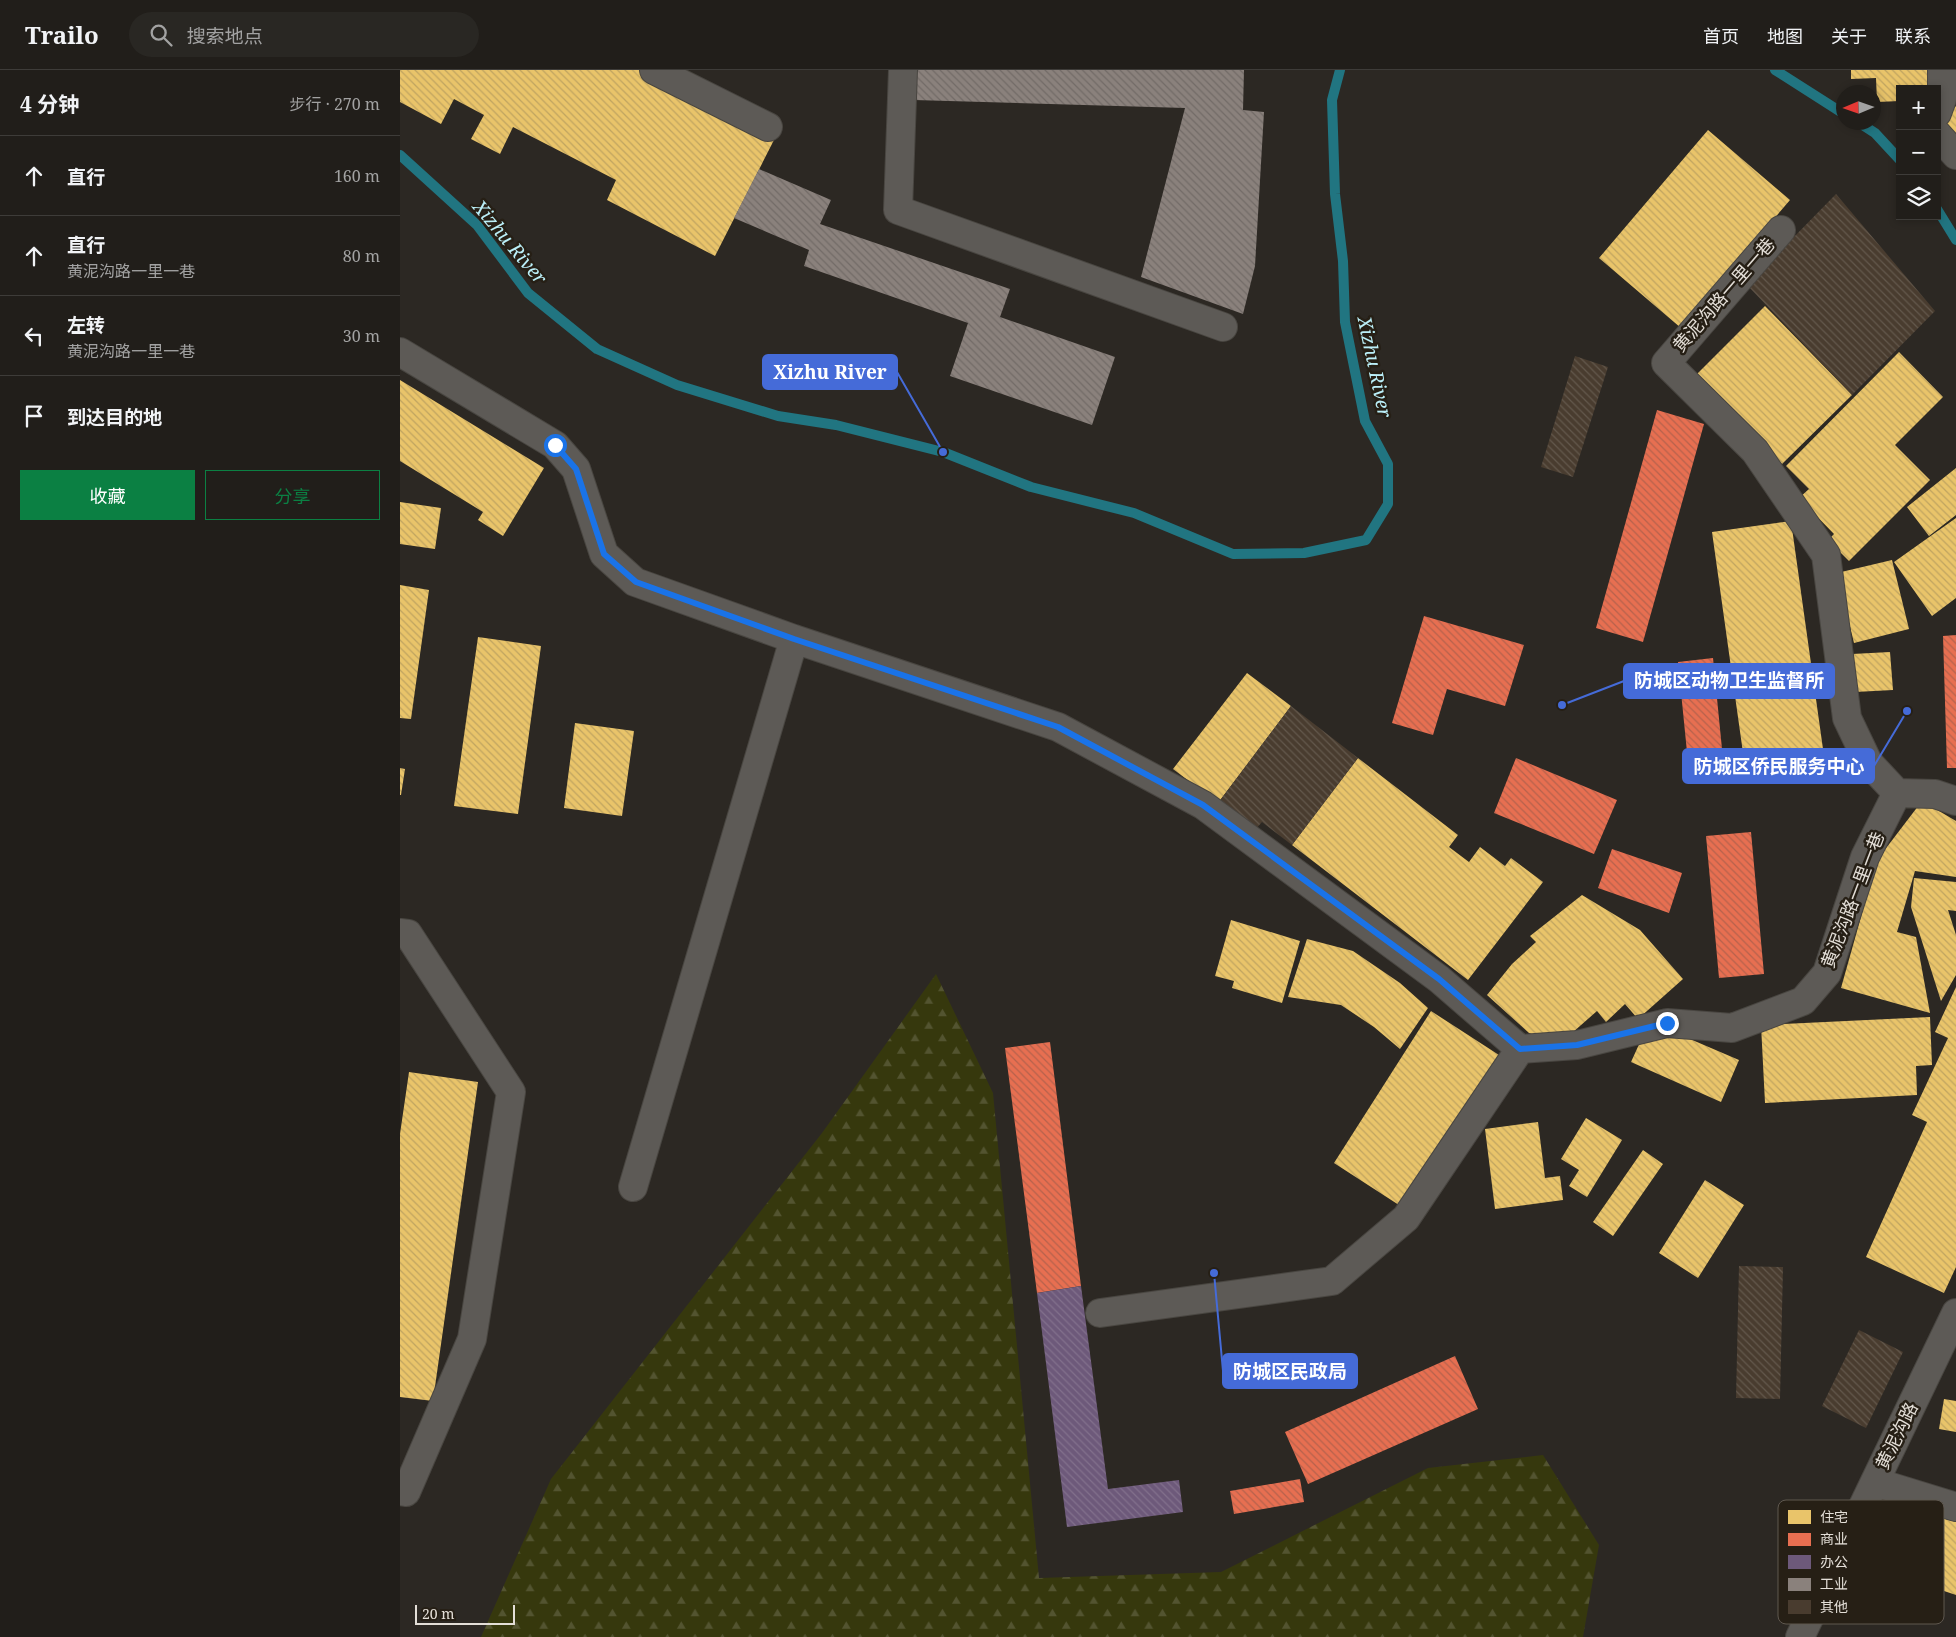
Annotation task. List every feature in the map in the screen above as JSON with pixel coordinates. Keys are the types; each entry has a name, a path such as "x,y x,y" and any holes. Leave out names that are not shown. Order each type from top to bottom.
{"street":[{"path":"654,70 692,79 768,127"},
{"path":"903,70 898,210 1223,327"},
{"path":"1941,102 1942,70"},
{"path":"1941,138 1956,155"},
{"name":"黄泥沟路一里一巷","path":"1520,1049 1577,1045 1667,1023 1732,1028 1803,1001 1827,973 1865,857 1897,793 1868,762 1847,718 1826,555 1755,451 1666,363 1781,230"},
{"path":"400,352 555,445 576,469 604,554 636,582 794,639 1058,727 1203,805 1439,979 1520,1049 1406,1218 1332,1281 1100,1313"},
{"path":"633,1187 794,639"},
{"path":"1897,793 1935,794 1956,801"},
{"path":"400,933 408,934 511,1092 472,1339 406,1492 400,1491"},
{"name":"黄泥沟路","path":"1933,1500 1875,1482 1956,1313"},
{"path":"1866,1500 1875,1482"},
{"name":"黄泥沟路","path":"1944,1503 1956,1507"},
{"path":"1800,1637 1806,1624"}],"green space":[{"path":"936,974 993,1093 1039,1578 1221,1572 1428,1468 1543,1455 1599,1545 1583,1637 481,1637 551,1479 822,1133"}],"building: 住宅":[{"path":"400,70 639,70 774,140 715,256 607,200 616,180 513,127 500,154 471,139 484,115 454,99 441,124 400,102"},
{"path":"1851,70 1931,70 1932,85 1896,85 1896,101 1881,102 1881,85 1876,85 1876,78 1851,79"},
{"path":"1956,106 1956,137 1941,120"},
{"path":"1708,130 1790,200 1681,328 1599,258"},
{"path":"1765,306 1852,395 1782,464 1695,376"},
{"path":"1899,352 1943,397 1895,445 1930,480 1849,561 1828,540 1834,534 1799,498 1809,489 1786,466"},
{"path":"400,380 544,468 503,536 478,520 483,512 400,461"},
{"path":"1956,468 1956,515 1929,536 1907,507"},
{"path":"400,502 441,508 435,549 400,544"},
{"path":"1956,518 1956,598 1932,616 1894,562"},
{"path":"1791,521 1823,749 1744,760 1712,532"},
{"path":"1892,560 1909,629 1854,643 1837,573"},
{"path":"400,585 429,590 411,719 400,718"},
{"path":"478,637 541,646 518,814 454,806"},
{"path":"1890,652 1893,690 1855,692 1852,654"},
{"path":"1247,673 1291,706 1218,803 1173,769"},
{"path":"575,723 634,731 622,816 564,808"},
{"path":"1358,758 1458,835 1449,847 1469,862 1480,847 1505,866 1511,858 1543,882 1468,980 1292,845"},
{"path":"400,768 405,769 401,795 400,795"},
{"path":"1922,801 1956,821 1956,877 1915,871 1897,932 1916,937 1930,1013 1841,988 1877,860"},
{"path":"1914,878 1956,882 1956,911 1948,910 1956,935 1956,975 1941,1001 1911,907"},
{"path":"1582,895 1640,930 1683,979 1638,1019 1625,1004 1606,1022 1597,1011 1572,1033 1553,1041 1529,1033 1487,995 1512,964 1536,942 1530,936"},
{"path":"1231,920 1300,941 1282,1003 1232,988 1234,981 1215,976"},
{"path":"1307,939 1353,951 1400,983 1428,1008 1400,1049 1374,1027 1341,1005 1288,997"},
{"path":"1956,987 1956,1267 1944,1293 1866,1257 1927,1122 1912,1115 1948,1038 1935,1032"},
{"path":"1431,1011 1499,1055 1402,1207 1334,1163"},
{"path":"1930,1017 1932,1065 1916,1066 1917,1095 1765,1103 1761,1025"},
{"path":"1676,1033 1739,1060 1721,1102 1631,1062 1641,1040"},
{"path":"409,1072 478,1082 433,1401 400,1397 400,1134"},
{"path":"1586,1118 1622,1140 1587,1197 1569,1186 1579,1170 1561,1159"},
{"path":"1538,1122 1545,1178 1560,1176 1563,1200 1495,1209 1485,1129"},
{"path":"1643,1150 1663,1164 1613,1236 1593,1222"},
{"path":"1705,1180 1744,1205 1698,1278 1659,1253"},
{"path":"1944,1399 1956,1401 1956,1432 1939,1429"},
{"path":"1944,1519 1956,1522 1956,1595 1944,1591"}],"building: 商业":[{"path":"1657,410 1704,424 1643,642 1596,628"},
{"path":"1424,616 1524,645 1505,706 1447,689 1433,735 1392,723"},
{"path":"1956,635 1956,768 1947,768 1943,636"},
{"path":"1713,658 1724,769 1689,772 1678,662"},
{"path":"1516,758 1617,800 1594,854 1494,813"},
{"path":"1751,832 1764,974 1719,978 1706,836"},
{"path":"1612,849 1682,873 1669,913 1598,888"},
{"path":"1050,1042 1081,1286 1037,1293 1005,1048"},
{"path":"1455,1356 1478,1409 1308,1484 1285,1432"},
{"path":"1300,1479 1304,1502 1234,1514 1230,1491"}],"building: 办公":[{"path":"1081,1286 1108,1489 1179,1480 1183,1512 1067,1527 1037,1293"}],"building: 工业":[{"path":"915,70 1244,70 1243,110 1264,112 1255,266 1243,314 1141,277 1185,108 914,100"},
{"path":"759,169 831,200 820,224 1010,289 1000,317 1115,357 1092,425 950,376 968,323 804,266 809,250 734,218"}],"building: 其他":[{"path":"1836,194 1935,311 1852,395 1747,285"},
{"path":"1575,356 1608,367 1573,477 1541,467"},
{"path":"1291,706 1358,758 1292,845 1262,822 1254,831 1218,803"},
{"path":"1739,1266 1783,1267 1780,1399 1736,1398"},
{"path":"1859,1330 1903,1352 1866,1428 1822,1406"}],"waterway":[{"name":"Xizhu River","path":"400,155 477,225 528,293 597,349 677,385 778,416 836,425 943,452 1031,487 1134,513 1233,554 1304,553 1366,540 1388,504 1388,464 1365,421 1345,322 1343,261 1335,194 1332,100 1340,70"},
{"name":"Xizhu River","path":"1775,70 1836,109"},
{"name":"Xizhu River","path":"1870,130 1896,156"},
{"name":"Xizhu River","path":"1941,216 1956,240"}],"place":[{"name":"Xizhu River","path":"943,452"},
{"name":"防城区动物卫生监督所","path":"1562,705"},
{"name":"防城区侨民服务中心","path":"1907,711"},
{"name":"防城区民政局","path":"1214,1273"}],"route":[{"path":"555,445 576,469 604,554 636,582 794,639 1058,727 1203,805 1439,979 1520,1049 1577,1045 1667,1023"}]}
